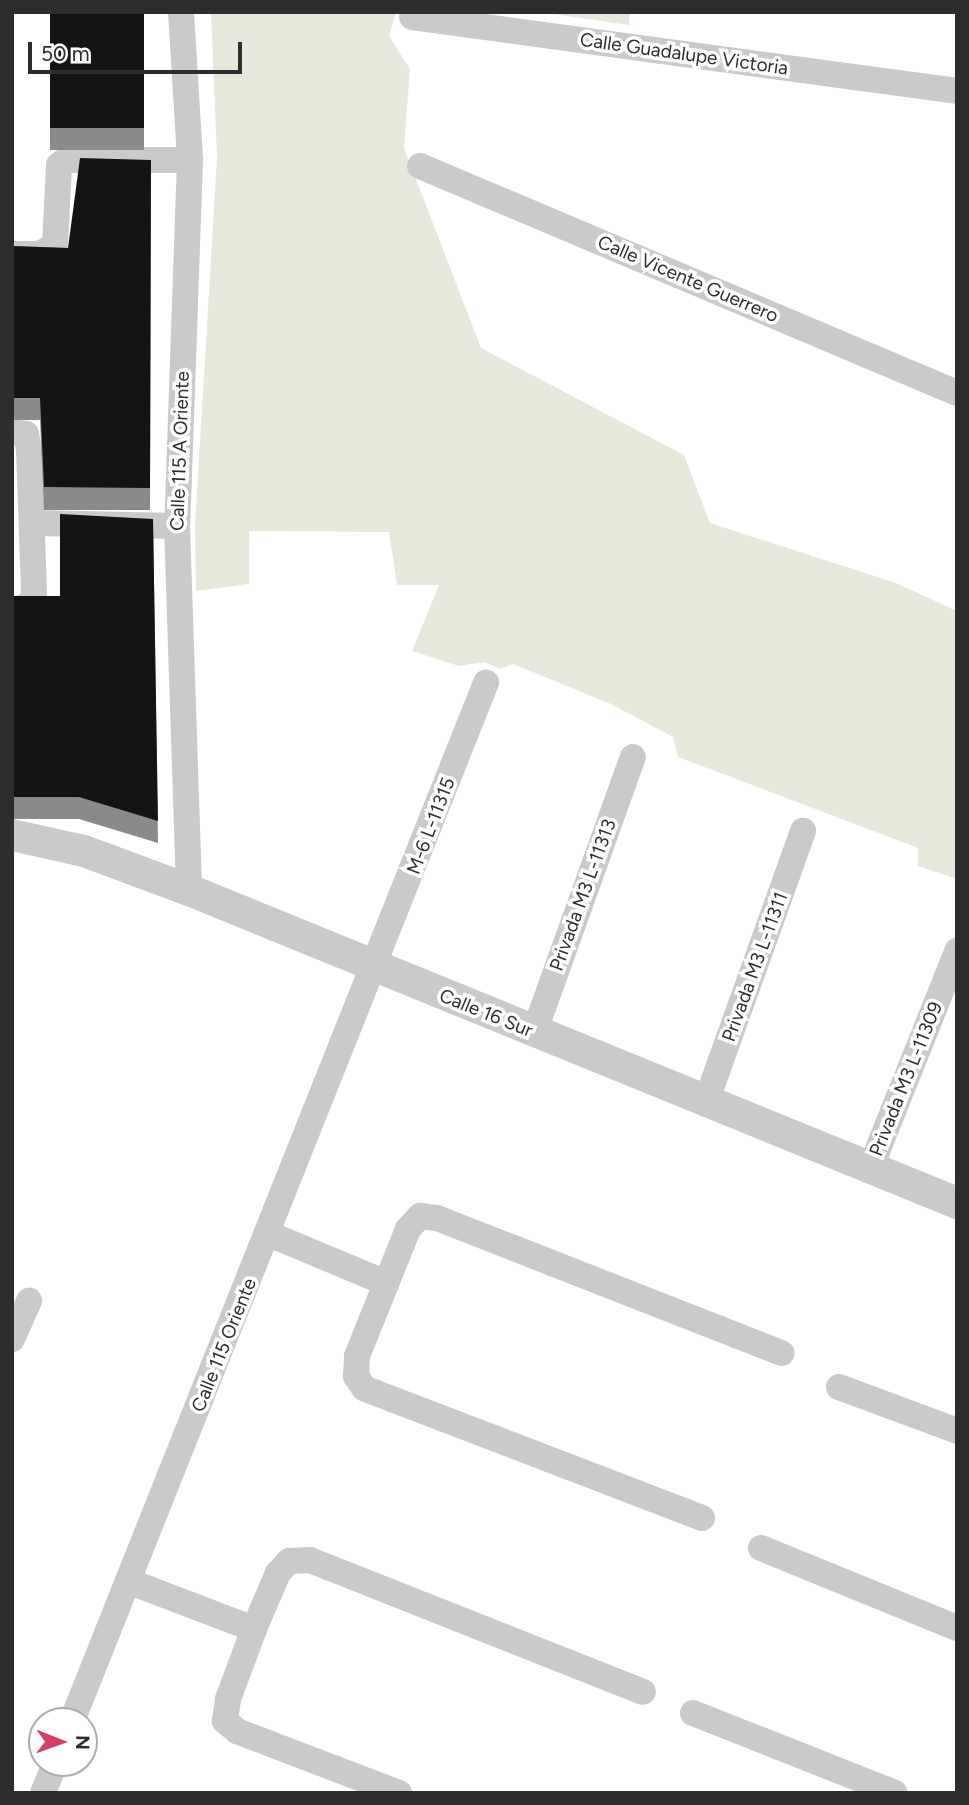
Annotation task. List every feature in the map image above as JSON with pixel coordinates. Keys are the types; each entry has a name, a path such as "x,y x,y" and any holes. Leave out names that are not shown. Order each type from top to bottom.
{"street":[{"name":"Calle 115 A Oriente","path":"181,12 190,160 177,526 189,890"},
{"name":"Calle Guadalupe Victoria","path":"412,18 957,90"},
{"path":"12,254 39,254 55,245 59,165 66,160 190,160"},
{"name":"Calle Vicente Guerrero","path":"420,166 957,393"},
{"path":"12,432 26,434 34,523 34,595 30,605 12,611"},
{"path":"34,523 177,526"},
{"name":"M-6 L-11315","path":"376,969 486,683"},
{"name":"Privada M3 L-11313","path":"534,1033 633,757"},
{"name":"Privada M3 L-11311","path":"706,1102 803,831"},
{"name":"Calle 16 Sur","path":"12,835 84,850 189,890 376,969 957,1203"},
{"name":"Privada M3 L-11309","path":"870,1169 957,951"},
{"name":"Calle 115 Oriente","path":"78,1707 376,969"},
{"path":"702,1518 364,1388 356,1376 357,1356 384,1282 408,1229 420,1216 437,1218 782,1353"},
{"path":"269,1234 384,1282"},
{"path":"12,1339 29,1301"},
{"path":"839,1387 957,1431"},
{"path":"761,1548 957,1628"},
{"path":"399,1793 237,1731 225,1721 228,1699 254,1629 278,1573 289,1561 310,1560 643,1692"},
{"path":"128,1581 254,1629"},
{"path":"693,1713 895,1793"}],"shaded area":[{"path":"211,12 396,12 389,36 410,69 404,148 481,348 684,455 710,523 896,583 957,611 957,879 918,866 918,848 678,757 673,737 611,704 513,664 499,669 485,662 459,666 412,651 439,585 397,585 389,532 249,531 249,584 196,591 195,525 217,158"},
{"path":"539,12 630,12 629,25"}],"building":[{"path":"50,12 144,12 144,128 50,128"},
{"path":"80,158 151,160 150,488 44,487 40,398 12,398 12,246 68,248"},
{"path":"60,514 153,519 158,821 79,797 12,797 12,596 60,596"}]}
